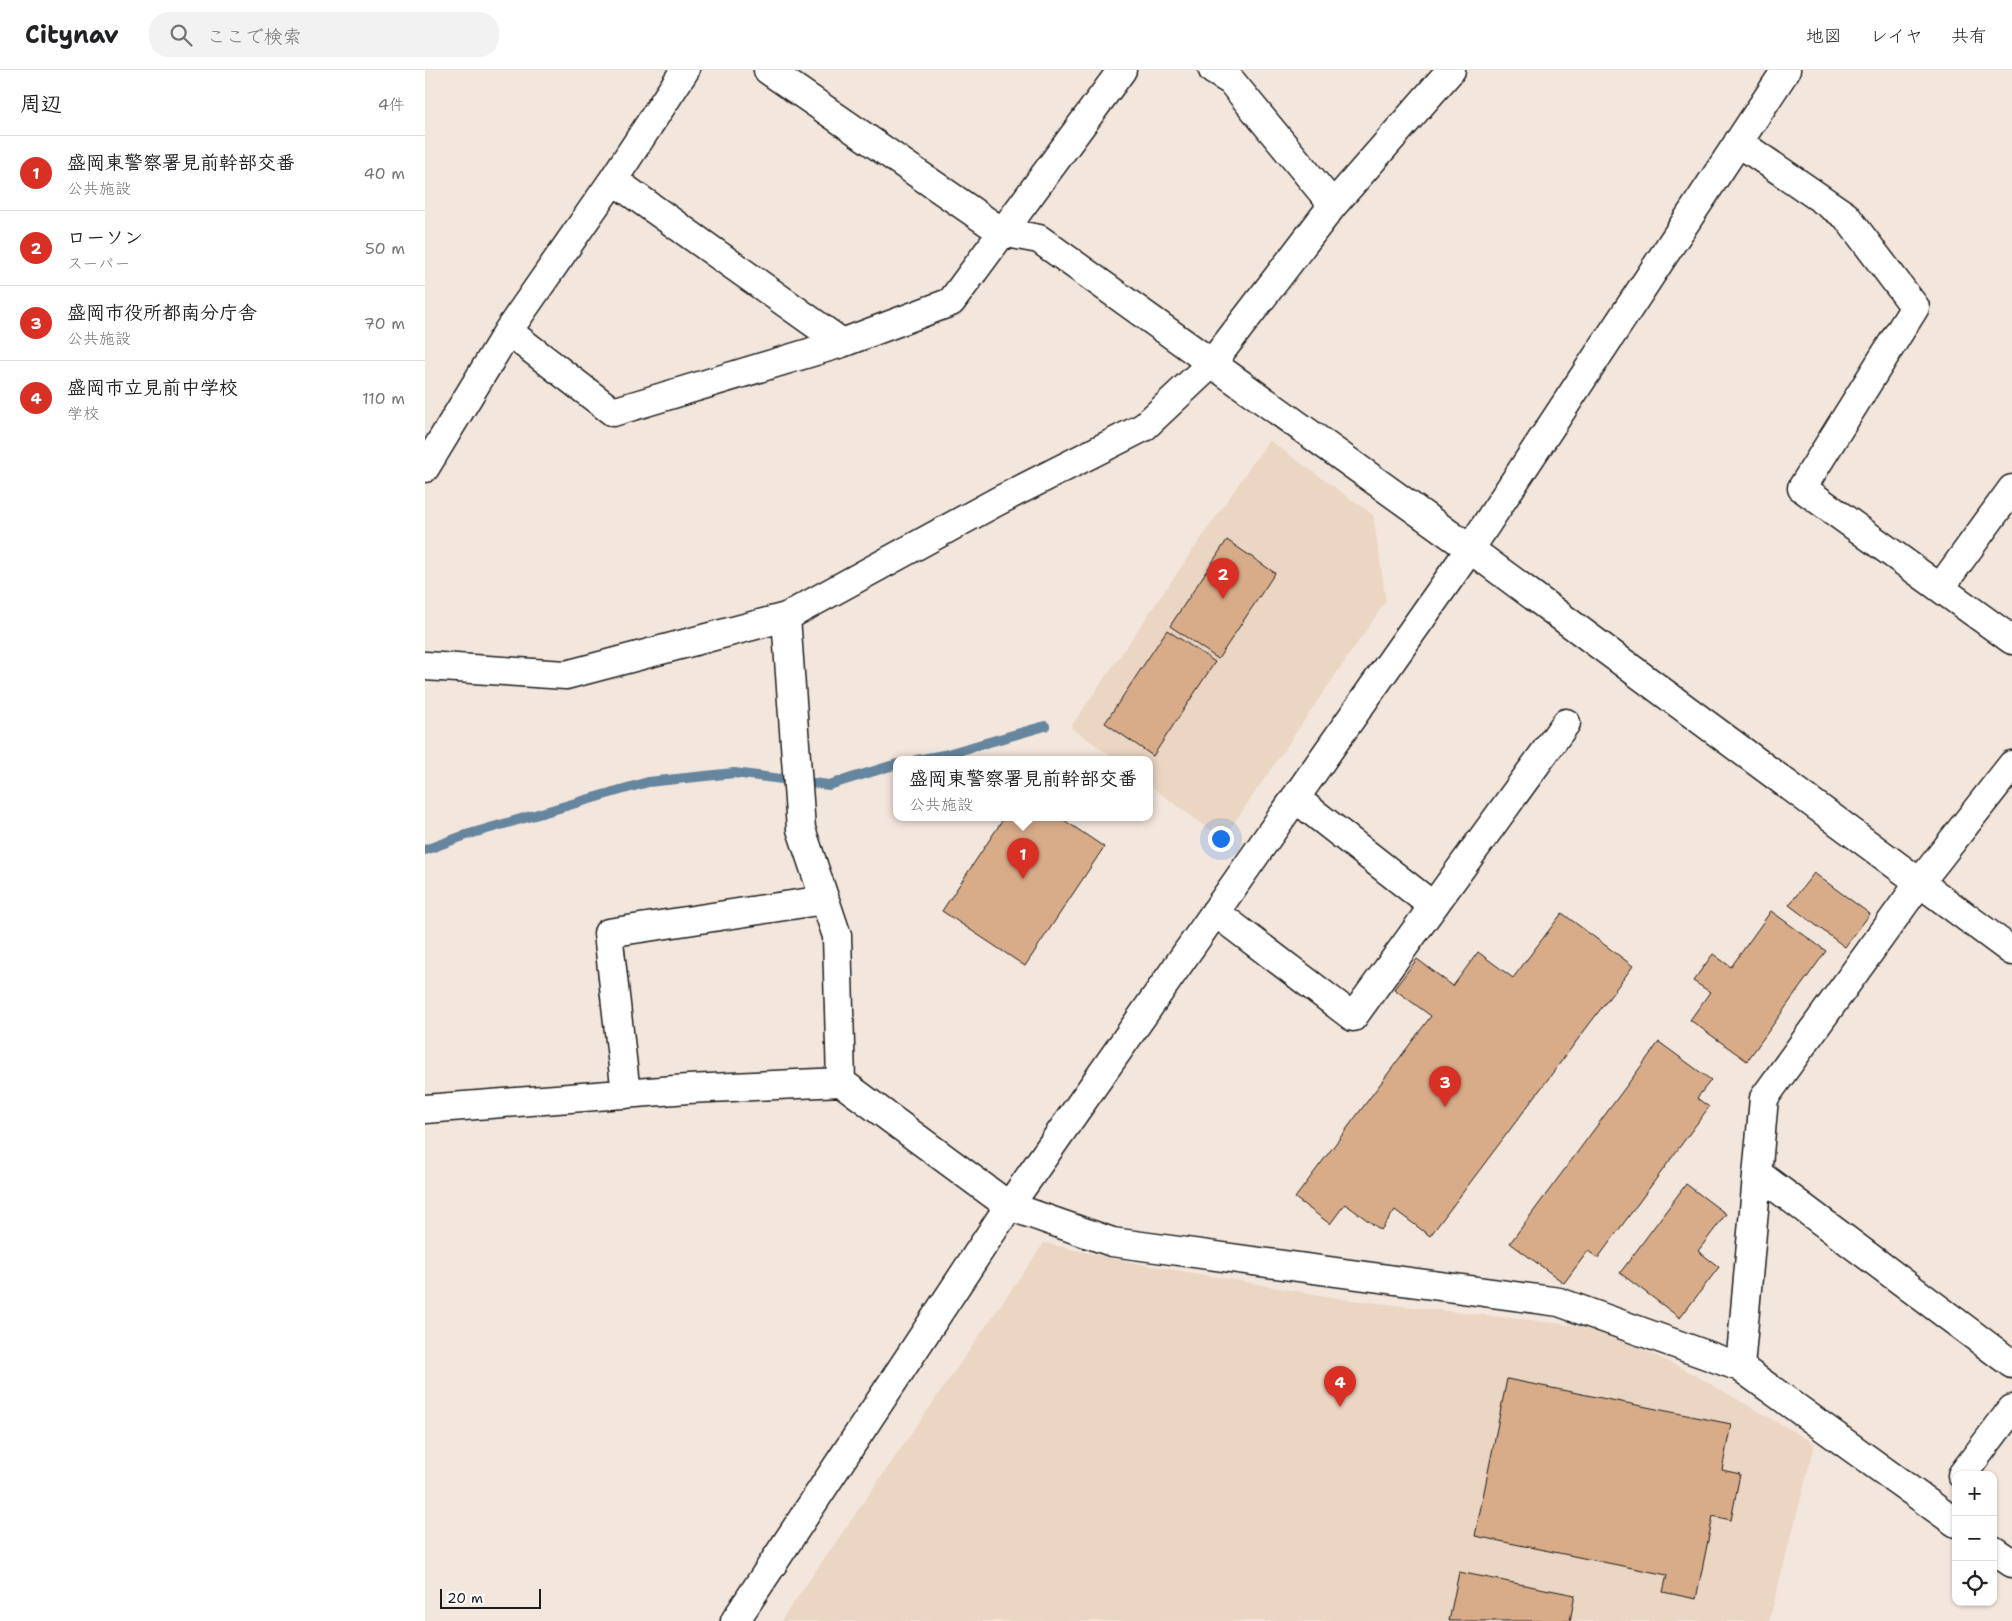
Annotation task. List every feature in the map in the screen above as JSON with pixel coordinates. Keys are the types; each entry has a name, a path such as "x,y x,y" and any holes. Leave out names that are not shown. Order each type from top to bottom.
{"street":[{"path":"425,468 508,331 613,180 685,70"},
{"path":"768,70 1002,232 1039,239 1470,549 2012,950"},
{"path":"508,331 613,412 842,343 951,302 1122,70"},
{"path":"425,666 566,675 785,617 998,500 1144,427 1212,363 1333,205 1451,70"},
{"path":"735,1621 1009,1206 1470,549 1786,70"},
{"path":"1227,74 1333,205"},
{"path":"1738,142 1845,216 1915,307 1802,488 2012,640"},
{"path":"613,180 842,343"},
{"path":"1940,588 2012,489"},
{"path":"785,617 801,829 837,936 841,1082"},
{"path":"1215,912 1353,1017 1567,722"},
{"path":"1740,1367 1764,1098 1920,882 2012,764"},
{"path":"1295,798 1433,906"},
{"path":"626,1094 607,933 824,900"},
{"path":"425,1109 688,1088 841,1082 1009,1206 1112,1242 1559,1302 1740,1367 1946,1516 1952,1496"},
{"path":"1757,1173 2012,1364"},
{"path":"1965,1471 2012,1409"},
{"path":"1997,1553 2012,1563"}],"shaded area":[{"path":"1269,440 1373,515 1386,601 1223,839 1153,788 1153,756 1111,756 1071,727"},
{"path":"1044,1243 1124,1261 1342,1299 1597,1328 1686,1370 1815,1444 1769,1621 781,1621"}],"building":[{"path":"1227,540 1275,573 1218,659 1170,626"},
{"path":"1167,630 1215,662 1153,756 1105,723"},
{"path":"1002,821 1065,821 1104,847 1025,966 942,911"},
{"path":"1814,873 1870,914 1845,947 1789,905"},
{"path":"1771,911 1826,951 1747,1061 1690,1020 1710,992 1693,981 1713,954 1731,967"},
{"path":"1562,913 1633,966 1430,1236 1395,1210 1381,1230 1345,1204 1330,1224 1295,1198 1431,1016 1394,989 1417,959 1453,986 1478,952 1513,978"},
{"path":"1659,1042 1711,1080 1697,1098 1709,1107 1598,1258 1588,1251 1564,1283 1510,1243"},
{"path":"1686,1184 1726,1214 1698,1251 1719,1267 1680,1318 1620,1273"},
{"path":"1507,1379 1731,1424 1722,1470 1740,1474 1731,1520 1713,1516 1696,1599 1663,1592 1667,1575 1475,1536"},
{"path":"1459,1572 1575,1595 1570,1621 1449,1621"}],"waterway":[{"path":"938,756 1045,726"},
{"path":"425,850 466,835 648,782 734,773 829,785 893,765"}],"place":[{"name":"ローソン","path":"1223,599"},
{"name":"盛岡東警察署見前幹部交番","path":"1023,879"},
{"name":"盛岡市役所都南分庁舎","path":"1445,1107"},
{"name":"盛岡市立見前中学校","path":"1340,1407"}]}
